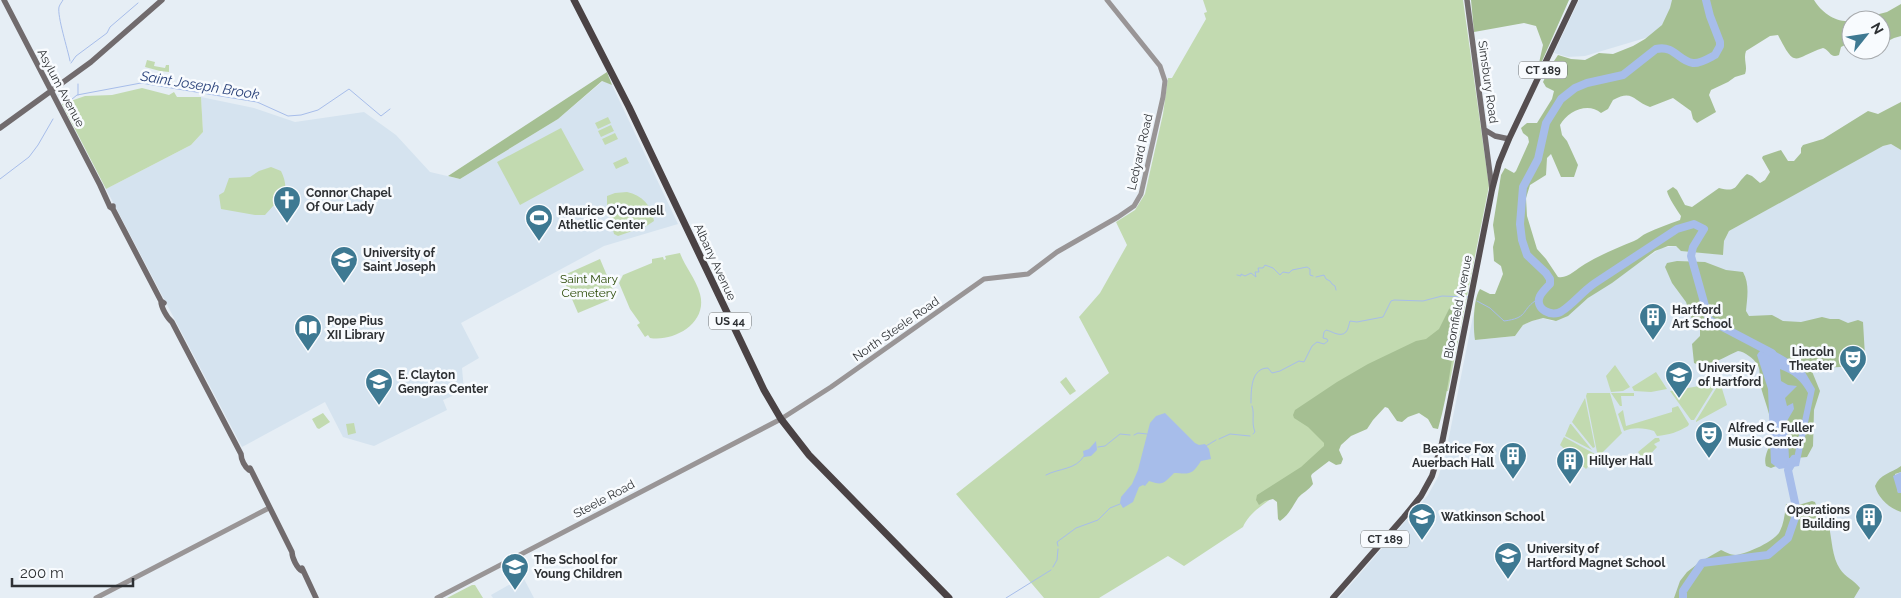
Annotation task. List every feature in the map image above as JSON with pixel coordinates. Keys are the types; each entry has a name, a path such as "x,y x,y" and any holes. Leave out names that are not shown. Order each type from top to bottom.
{"highway":[{"name":"Albany Avenue","path":"574,0 629,107 764,390 781,418 797,441 823,470 949,598"}],"main road":[{"name":"Asylum Avenue","path":"4,0 100,185 104,188 113,205 113,209 161,301 168,310 172,322 241,454 244,456 292,552 295,553 316,598"},
{"path":"0,128 90,62 162,0"},
{"name":"Simsbury Road","path":"1467,0 1492,190"},
{"name":"Bloomfield Avenue","path":"1333,598 1407,514 1424,491 1432,476 1442,443 1495,178 1509,139 1575,0"},
{"path":"1485,130 1495,136 1509,139"},
{"name":"Simsbury Road","path":"1490,166 1495,178"}],"street":[{"name":"Ledyard Road","path":"1028,274 1058,252 1118,217 1136,204 1141,194 1163,97 1165,80 1160,66 1107,0"},
{"name":"North Steele Road","path":"781,418 832,387 984,279 1028,274"},
{"name":"Steele Road","path":"437,598 781,418"},
{"path":"96,598 269,508"}],"shaded area":[{"path":"1579,0 1674,0 1675,2 1661,28 1652,36 1585,56 1568,57 1554,53"},
{"name":"University of Saint Joseph","path":"603,81 612,85 678,224 604,246 461,323 479,358 462,368 464,391 443,400 447,410 374,446 343,437 325,402 242,447 106,189 191,145 203,132 201,97 254,108 295,122 364,112 396,135 430,172 460,179 558,119"},
{"name":"University of Hartford","path":"1891,144 1901,150 1901,598 1339,598 1428,495 1438,477 1445,457 1474,311 1475,340 1515,336 1523,325 1532,321 1542,318 1553,321 1563,318 1592,295 1661,248 1676,246 1680,250 1723,255 1724,241 1729,231 1846,165 1883,146"},
{"name":"The School for Young Children","path":"523,577 534,598 493,598 491,595"}],"green space":[{"path":"1203,0 1463,0 1489,186 1448,391 1405,397 1376,410 1348,430 1285,489 1256,510 1243,527 1184,566 1168,556 1099,598 1044,598 956,494 1109,373 1079,317 1100,293 1127,245 1116,222 1135,210 1145,194 1163,114 1168,78 1172,78 1206,19 1204,13 1207,12"},
{"path":"1471,0 1569,0 1535,77 1531,74 1539,63 1543,45 1536,26 1524,23 1474,32"},
{"path":"1672,0 1814,0 1830,16 1841,20 1841,47 1839,55 1834,56 1823,48 1800,58 1792,57 1778,35 1770,36 1746,51 1745,74 1735,77 1711,90 1709,95 1716,112 1697,123 1693,119 1691,111 1673,98 1650,107 1633,97 1625,96 1613,100 1608,109 1601,113 1590,108 1573,112 1560,125 1562,135 1567,141 1578,165 1574,177 1561,177 1551,154 1547,158 1546,175 1530,185 1526,198 1527,216 1537,249 1558,277 1569,275 1585,264 1651,231 1680,220 1681,216 1667,191 1673,187 1677,190 1685,205 1692,207 1719,188 1733,189 1747,174 1760,183 1765,180 1770,172 1762,158 1763,156 1781,150 1788,161 1794,161 1801,153 1803,145 1823,139 1868,111 1878,114 1901,102 1901,150 1891,144 1883,146 1729,231 1724,241 1723,255 1681,251 1676,246 1668,246 1655,251 1612,283 1588,298 1568,316 1556,321 1543,318 1532,321 1523,325 1515,336 1475,340 1474,314 1480,289 1490,294 1495,294 1503,274 1501,266 1494,261 1493,247 1495,239 1493,225 1501,175 1505,168 1514,173 1516,171 1529,142 1528,137 1521,128 1527,123 1537,123 1552,99 1554,91 1546,87 1543,82 1550,67 1558,55 1571,59 1585,60 1599,53 1613,54 1633,46 1662,25"},
{"path":"1901,4 1901,36 1891,40 1891,10"},
{"path":"147,60 155,62 154,66 165,68 166,65 169,65 169,72 145,67"},
{"path":"607,72 612,85 602,81 558,119 460,179 448,176"},
{"path":"142,88 169,95 174,92 177,97 201,97 203,132 191,145 106,189 62,104 85,96 112,95"},
{"path":"608,117 611,123 598,129 595,123"},
{"path":"611,125 614,131 601,137 598,131"},
{"path":"561,128 584,170 520,205 497,162"},
{"path":"615,133 618,139 605,145 602,139"},
{"path":"626,157 629,163 616,169 613,163"},
{"path":"271,167 281,171 285,183 285,191 280,202 274,205 265,215 221,209 219,195 224,192 229,178 250,177 259,171"},
{"path":"627,192 642,199 649,206 654,221 639,231 638,229 618,236 614,234 609,214 607,214 607,196"},
{"path":"680,253 700,294 699,314 687,328 669,337 650,338 648,335 645,337 637,325 640,323 630,309 619,283 623,275 652,263 652,259 663,257 664,260 666,259 665,256"},
{"name":"Saint Mary Cemetery","path":"600,259 616,297 578,313 562,276"},
{"path":"1677,261 1705,262 1726,270 1743,272 1747,286 1746,311 1749,316 1772,315 1783,321 1801,322 1822,317 1839,319 1848,323 1858,320 1863,322 1865,356 1862,360 1840,367 1826,366 1816,361 1811,364 1811,369 1820,391 1814,410 1813,446 1807,457 1796,458 1771,468 1766,466 1766,456 1772,432 1760,383 1759,368 1751,358 1738,351 1711,363 1694,363 1692,344 1700,336 1700,328 1691,317 1686,302 1672,283 1665,267 1667,263"},
{"path":"1458,303 1462,306 1438,429 1433,428 1428,419 1419,413 1408,417 1402,422 1397,421 1388,408 1385,407 1367,429 1351,436 1341,445 1339,450 1343,459 1341,464 1336,465 1329,461 1312,474 1313,484 1298,498 1283,519 1280,521 1278,519 1277,502 1273,499 1259,505 1256,500 1257,495 1301,467 1324,446 1324,443 1308,427 1294,418 1295,410 1368,364 1416,341 1426,339 1439,329 1449,309"},
{"path":"1615,365 1630,387 1623,391 1611,392 1606,376"},
{"path":"1656,372 1667,389 1651,392 1634,391 1632,387"},
{"path":"1066,377 1076,391 1070,395 1060,382"},
{"path":"1720,382 1727,405 1696,422 1696,421"},
{"path":"1717,383 1694,420 1691,420 1670,391"},
{"path":"1587,393 1610,393 1622,433 1600,455 1597,452"},
{"path":"1611,393 1634,393 1634,396 1621,396 1622,406 1620,406"},
{"path":"1585,398 1595,447 1593,448 1572,422"},
{"path":"1678,406 1689,424 1688,426 1661,436 1657,436 1654,431 1643,429 1624,431 1618,414 1623,410 1626,426 1672,412 1672,408"},
{"path":"323,413 330,422 319,429 312,419"},
{"path":"354,423 356,433 348,435 346,424"},
{"path":"1571,424 1592,450 1565,436"},
{"path":"1564,437 1595,454 1597,457 1586,469 1560,445"},
{"path":"1655,438 1659,438 1660,441 1654,444 1657,447 1644,461 1638,452"},
{"path":"1901,466 1901,472 1895,474 1898,493 1901,493 1901,512 1885,502 1875,486 1883,476"},
{"path":"1815,502 1829,526 1837,564 1842,572 1860,588 1854,598 1674,598 1680,581 1687,572 1700,562 1721,550 1736,555 1767,543 1780,531 1786,504 1802,504"},
{"path":"475,585 483,598 447,598"}],"water":[{"path":"1766,346 1802,367 1815,389 1799,466 1779,469 1771,463 1768,389 1757,355","holes":["1780,369 1793,375 1808,393 1794,458 1789,458 1787,421 1794,409 1793,403 1787,406 1785,398 1797,386 1788,385 1781,381"]},
{"path":"1165,413 1195,443 1199,445 1205,444 1209,449 1211,459 1201,461 1190,473 1174,473 1163,483 1149,481 1145,486 1139,487 1133,502 1123,508 1120,503 1121,497 1132,484 1138,470 1150,423 1156,416"},
{"path":"1096,441 1097,450 1091,456 1084,457 1083,451 1089,449"},
{"path":"1901,472 1901,493 1898,493 1893,476"}],"waterway":[{"path":"63,0 59,11 70,61"},
{"path":"1706,0 1720,42 1715,55 1701,62 1693,63 1688,62 1668,49 1656,49 1623,75 1587,83 1575,88 1561,99 1546,123 1538,159 1523,187 1520,224 1522,240 1527,255 1550,279 1550,284 1541,294 1540,305 1549,313 1558,313 1595,283 1677,229 1694,224 1704,229 1693,247 1691,256 1709,320 1772,353"},
{"path":"71,63 76,56 107,33 110,27 138,3"},
{"name":"Saint Joseph Brook","path":"66,104 77,95 141,83 257,102 288,116 301,115 318,110 349,89 381,116 390,109"},
{"path":"78,84 78,95"},
{"path":"0,179 29,157 53,119"},
{"path":"1237,275 1245,276 1251,273 1256,277 1255,272 1259,272 1258,268 1263,268 1265,265 1273,268 1280,275 1283,272 1289,273 1292,270 1307,267 1310,269 1310,275 1313,276"},
{"path":"1316,277 1324,275 1335,286 1336,290"},
{"path":"1251,403 1253,381 1258,372 1268,368 1272,373 1299,361 1304,362 1312,346 1317,342 1324,344 1328,341 1323,338 1326,330 1336,334 1344,334 1350,321 1357,322 1383,317 1391,301 1394,300 1423,301 1442,296 1468,297"},
{"path":"1477,301 1490,308 1504,321 1521,316 1535,301 1539,303"},
{"path":"1252,406 1255,432 1253,434"},
{"path":"1134,435 1138,433 1147,434"},
{"path":"1098,447 1105,446 1120,434 1130,435"},
{"path":"1219,439 1230,434 1250,436"},
{"path":"1206,446 1216,440"},
{"path":"1046,475 1077,464 1084,456"},
{"path":"1683,598 1683,591 1702,563 1768,555 1788,538 1797,512 1788,470 1794,459"},
{"path":"1058,546 1057,542 1076,528 1098,520 1110,508 1120,504"},
{"path":"1053,567 1057,560 1058,549"},
{"path":"1006,598 1051,570"}],"place":[{"name":"Connor Chapel Of Our Lady","path":"287,224"},
{"name":"Maurice O'Connell Athetlic Center","path":"539,242"},
{"name":"University of Saint Joseph","path":"344,284"},
{"name":"Hartford Art School","path":"1653,341"},
{"name":"Pope Pius XII Library","path":"308,352"},
{"name":"Lincoln Theater","path":"1853,383"},
{"name":"University of Hartford","path":"1679,399"},
{"name":"E. Clayton Gengras Center","path":"379,406"},
{"name":"Alfred C. Fuller Music Center","path":"1709,459"},
{"name":"Beatrice Fox Auerbach Hall","path":"1513,480"},
{"name":"Hillyer Hall","path":"1570,485"},
{"name":"Watkinson School","path":"1422,541"},
{"name":"Operations Building","path":"1869,541"},
{"name":"University of Hartford Magnet School","path":"1508,580"},
{"name":"The School for Young Children","path":"515,591"}]}
